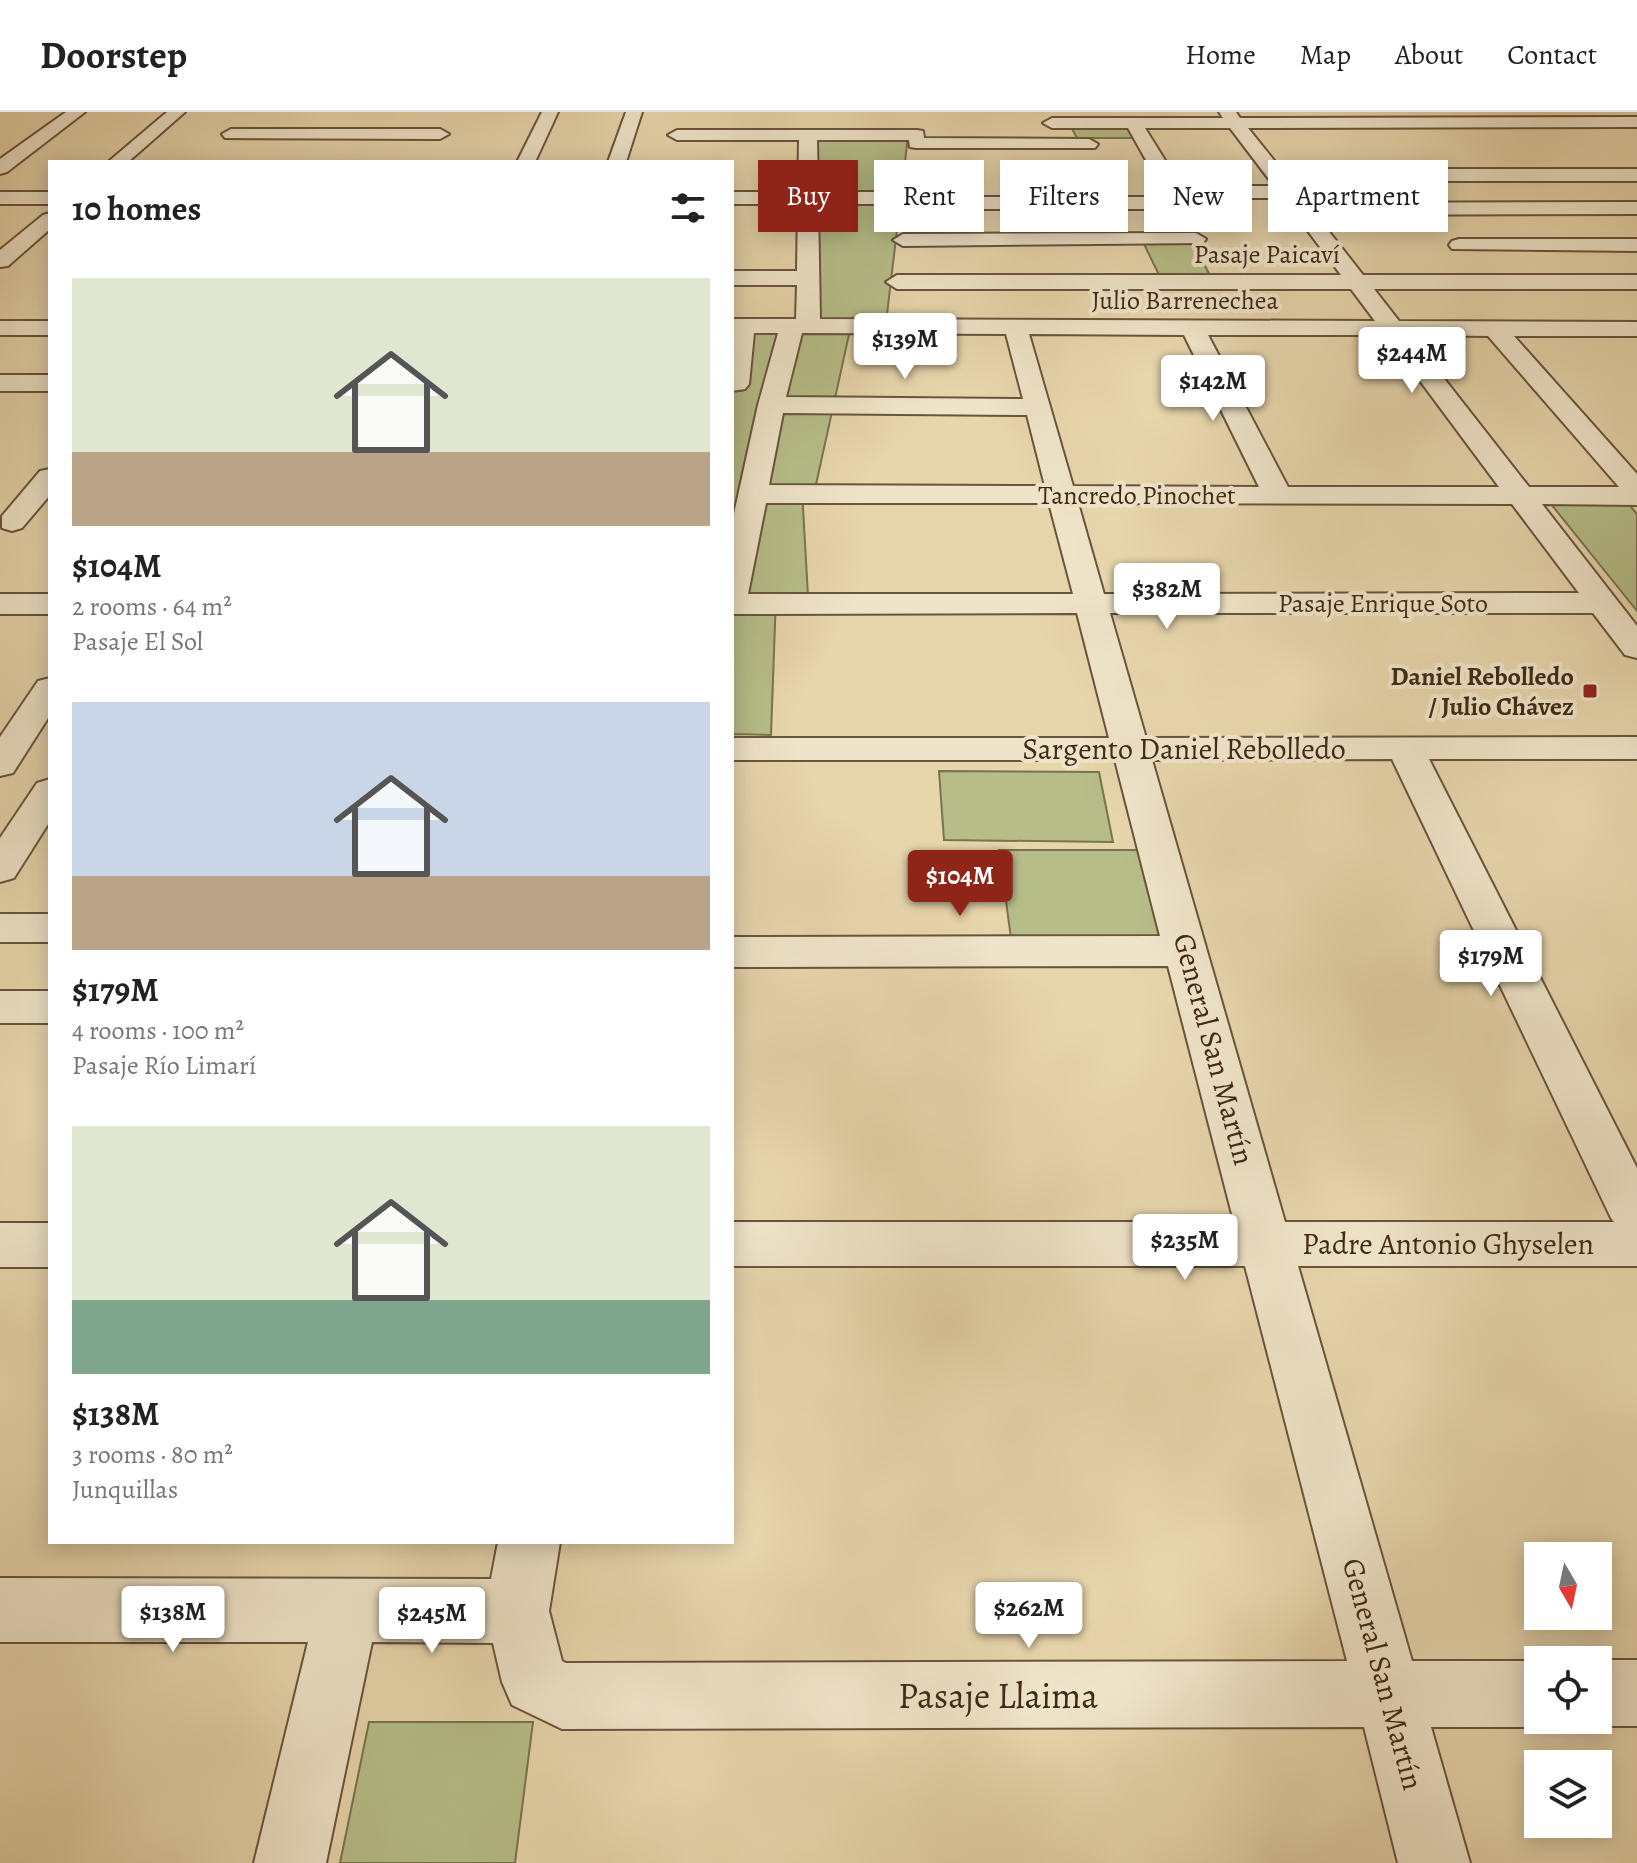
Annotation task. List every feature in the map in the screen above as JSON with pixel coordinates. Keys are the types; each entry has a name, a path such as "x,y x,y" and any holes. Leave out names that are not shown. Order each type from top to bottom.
{"street":[{"path":"46,134 20,134 52,112"},
{"path":"0,168 77,112"},
{"path":"119,160 177,112"},
{"path":"527,160 550,112"},
{"path":"618,160 634,112"},
{"path":"869,112 871,135"},
{"path":"913,160 919,112"},
{"path":"1060,143 1049,117 1134,123 1231,117 1339,122 1460,117 1637,122"},
{"path":"1231,117 1268,166"},
{"path":"1339,122 1374,160"},
{"path":"1592,122 1614,138"},
{"path":"1134,123 1151,160"},
{"path":"233,144 254,134 342,134 443,128 429,151"},
{"path":"326,153 342,134"},
{"path":"677,135 712,142 808,135 871,135 914,152 1060,143 1146,144"},
{"path":"808,135 808,160"},
{"path":"1448,175 1637,175"},
{"path":"0,198 48,198"},
{"path":"734,198 758,198"},
{"path":"984,200 1144,198"},
{"path":"1448,208 1637,208"},
{"path":"0,261 48,221"},
{"path":"734,580 744,512 773,395 800,326 809,278 809,232"},
{"path":"894,304 904,232"},
{"path":"1195,232 1196,239"},
{"path":"1319,232 1637,648"},
{"path":"1446,232 1496,282"},
{"path":"903,240 1196,239 1205,245 1228,282"},
{"path":"1129,240 1149,282"},
{"path":"1459,245 1637,245"},
{"path":"734,278 809,278"},
{"name":"Pasaje Paicaví","path":"894,304 1149,282 1637,282"},
{"name":"Julio Barrenechea","path":"738,326 800,326 894,304 1016,328 1637,329"},
{"path":"738,326 734,384 773,395 1038,407"},
{"path":"0,328 48,328"},
{"name":"General San Martín","path":"1016,328 1434,1863"},
{"path":"1193,329 1278,495"},
{"path":"1495,329 1637,493"},
{"path":"0,384 48,383"},
{"path":"6,522 48,479"},
{"name":"Tancredo Pinochet","path":"744,512 1062,495 1521,496 1637,493"},
{"path":"6,522 48,522"},
{"name":"Pasaje Enrique Soto","path":"734,604 1603,603"},
{"path":"0,604 48,604"},
{"path":"0,765 48,691"},
{"path":"1405,748 1637,1218"},
{"name":"Sargento Daniel Rebolledo","path":"734,749 1637,748"},
{"path":"0,790 48,790"},
{"path":"0,869 48,793"},
{"path":"0,928 48,928"},
{"path":"734,952 1187,951"},
{"path":"0,1007 48,1007"},
{"name":"Padre Antonio Ghyselen","path":"734,1244 1637,1244"},
{"path":"0,1245 48,1245"},
{"path":"1,1612 517,1611 529,1544"},
{"path":"290,1863 347,1611"},
{"name":"Pasaje Llaima","path":"517,1611 535,1682 562,1696 1524,1694"},
{"path":"1612,1693 1637,1693"}],"green space":[{"path":"1071,127 1130,127 1137,138 1077,138"},
{"path":"810,136 908,136 905,160 874,160 874,232 897,232 886,323 816,319 813,232 858,232 858,160 811,160"},
{"path":"1144,244 1193,244 1211,277 1160,277"},
{"path":"754,330 850,330 815,489 802,490 808,596 776,596 771,735 734,734 734,391 742,391"},
{"path":"1625,500 1637,514 1637,611 1551,504"},
{"path":"939,771 1099,772 1113,842 944,840"},
{"path":"999,850 1147,850 1169,938 1011,938"},
{"path":"369,1722 533,1722 515,1863 340,1863"}],"place":[{"name":"Daniel Rebolledo / Julio Chávez","path":"1590,691"}]}
